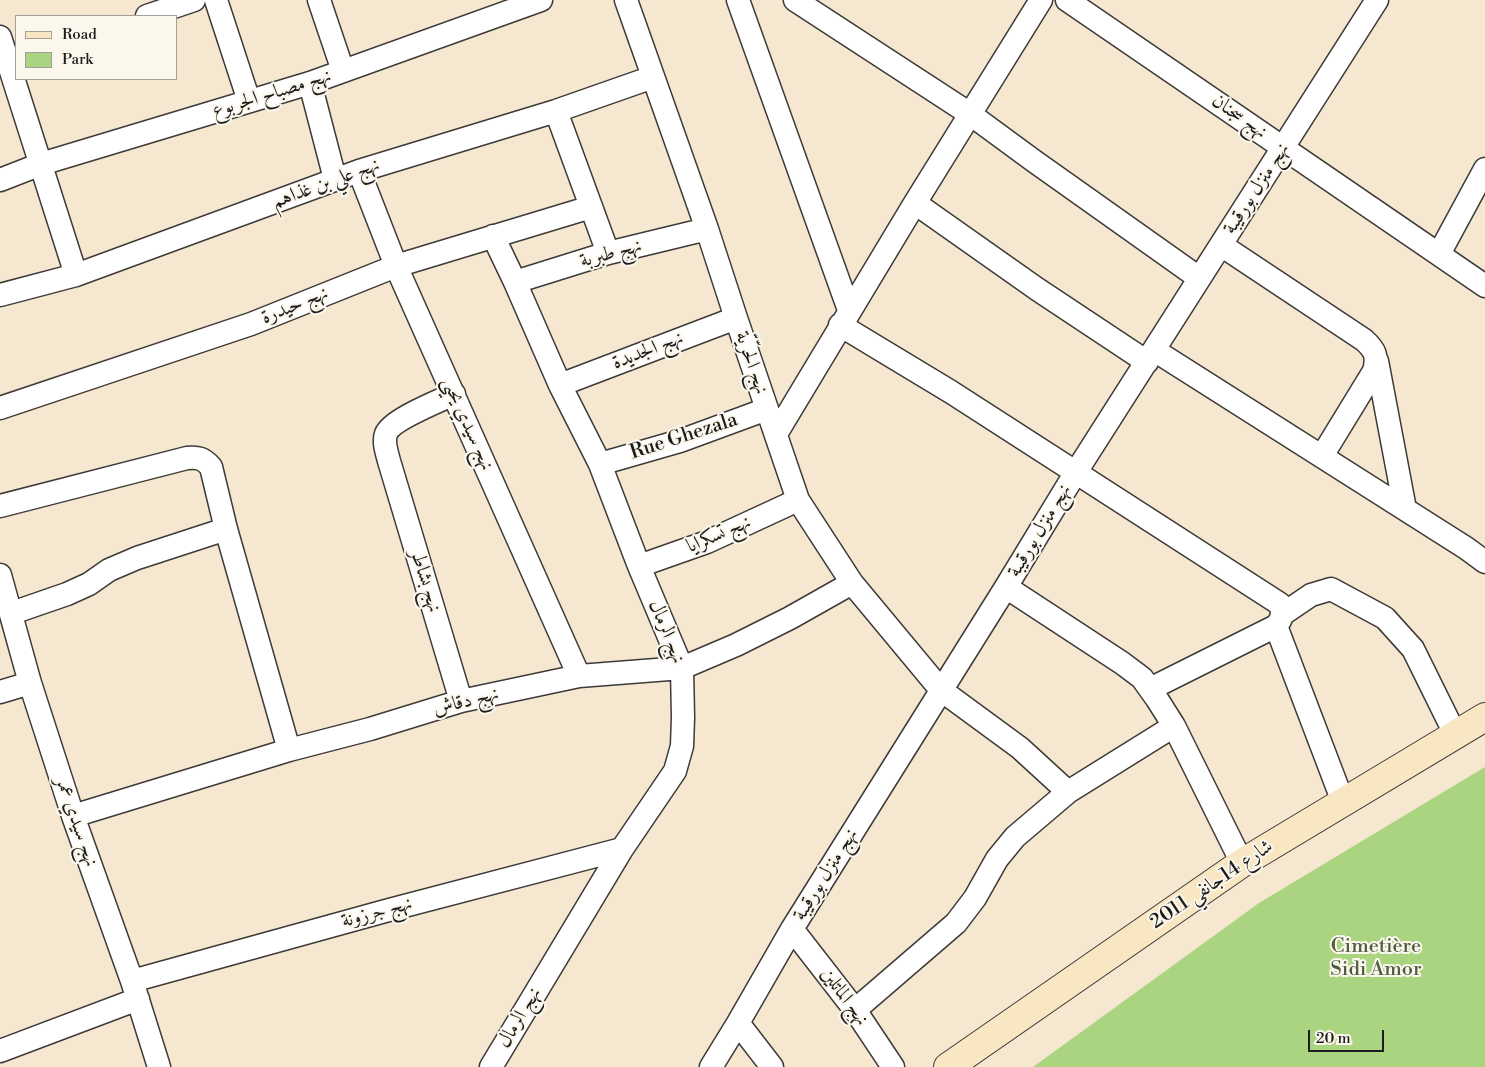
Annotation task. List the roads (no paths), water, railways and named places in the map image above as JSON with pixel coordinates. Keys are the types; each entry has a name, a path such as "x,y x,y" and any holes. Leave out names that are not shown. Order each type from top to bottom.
{"street":[{"path":"150,15 194,0"},
{"path":"216,0 249,101"},
{"path":"319,0 342,71"},
{"name":"نهج مصباح الجربوع","path":"0,180 41,164 310,83 541,0"},
{"name":"نهج الحرّيّة","path":"626,0 707,229 798,500 852,583 941,690 1020,748 1068,792"},
{"path":"738,0 845,317 951,392 1280,604 1280,620 1343,802"},
{"path":"795,0 970,114 1199,278"},
{"path":"776,434 914,203 1041,0"},
{"name":"نهج سجنان","path":"1067,0 1439,254 1484,289"},
{"name":"نهج منزل بورقيبة","path":"711,1067 792,929 1006,588 1076,472 1377,0"},
{"path":"0,37 76,275"},
{"name":"نهج علي بن غذاهم","path":"0,295 76,275 359,171 556,110 653,76"},
{"path":"310,83 336,179"},
{"path":"556,110 608,253"},
{"path":"1439,254 1485,169"},
{"name":"نهج سيدي يحيى","path":"359,171 396,266 579,676"},
{"path":"914,203 1037,288 1322,456 1485,562"},
{"name":"نهج حيدرة","path":"0,408 251,324 396,266 590,207"},
{"name":"نهج طبربة","path":"515,282 608,253 707,229"},
{"name":"نهج الرمال","path":"491,1067 622,849 675,771 682,746 683,718 682,668 639,566 600,464 560,385 493,236"},
{"path":"1221,245 1364,340 1373,348 1405,509"},
{"name":"نهج الجديدة","path":"560,385 736,318"},
{"path":"1322,456 1374,371 1377,361"},
{"name":"نهج بشاطر","path":"454,394 394,423 386,433 385,445 460,701"},
{"name":"Rue Ghezala","path":"600,464 680,441 767,409"},
{"path":"0,506 187,458 198,457 205,460 211,467 226,529 290,750"},
{"name":"نهج تسكرايا","path":"639,566 707,542 798,500"},
{"path":"12,613 67,594 89,584 109,570 137,558 226,529"},
{"name":"نهج سيدي عمر","path":"0,575 30,683 73,816 135,990 159,1067"},
{"name":"نهج دقاش","path":"73,816 460,701 579,676 682,668 736,646 852,583"},
{"path":"1006,588 1142,678 1174,726 1242,863"},
{"path":"1150,689 1280,620 1310,595 1331,589 1385,618 1414,649 1455,734"},
{"path":"0,692 30,683"},
{"name":"شارع 14جانفي 2011","path":"948,1067 1242,863 1485,716"},
{"path":"855,1010 956,923 975,898 997,859 1015,837 1068,792 1174,726"},
{"name":"نهج جرزونة","path":"0,1051 135,990 388,910 622,849"},
{"name":"نهج الماتلين","path":"792,929 855,1010 893,1067"},
{"path":"738,1023 772,1067"}],"park label":[{"name":"Cimetière Sidi Amor","path":"1376,958"}]}
